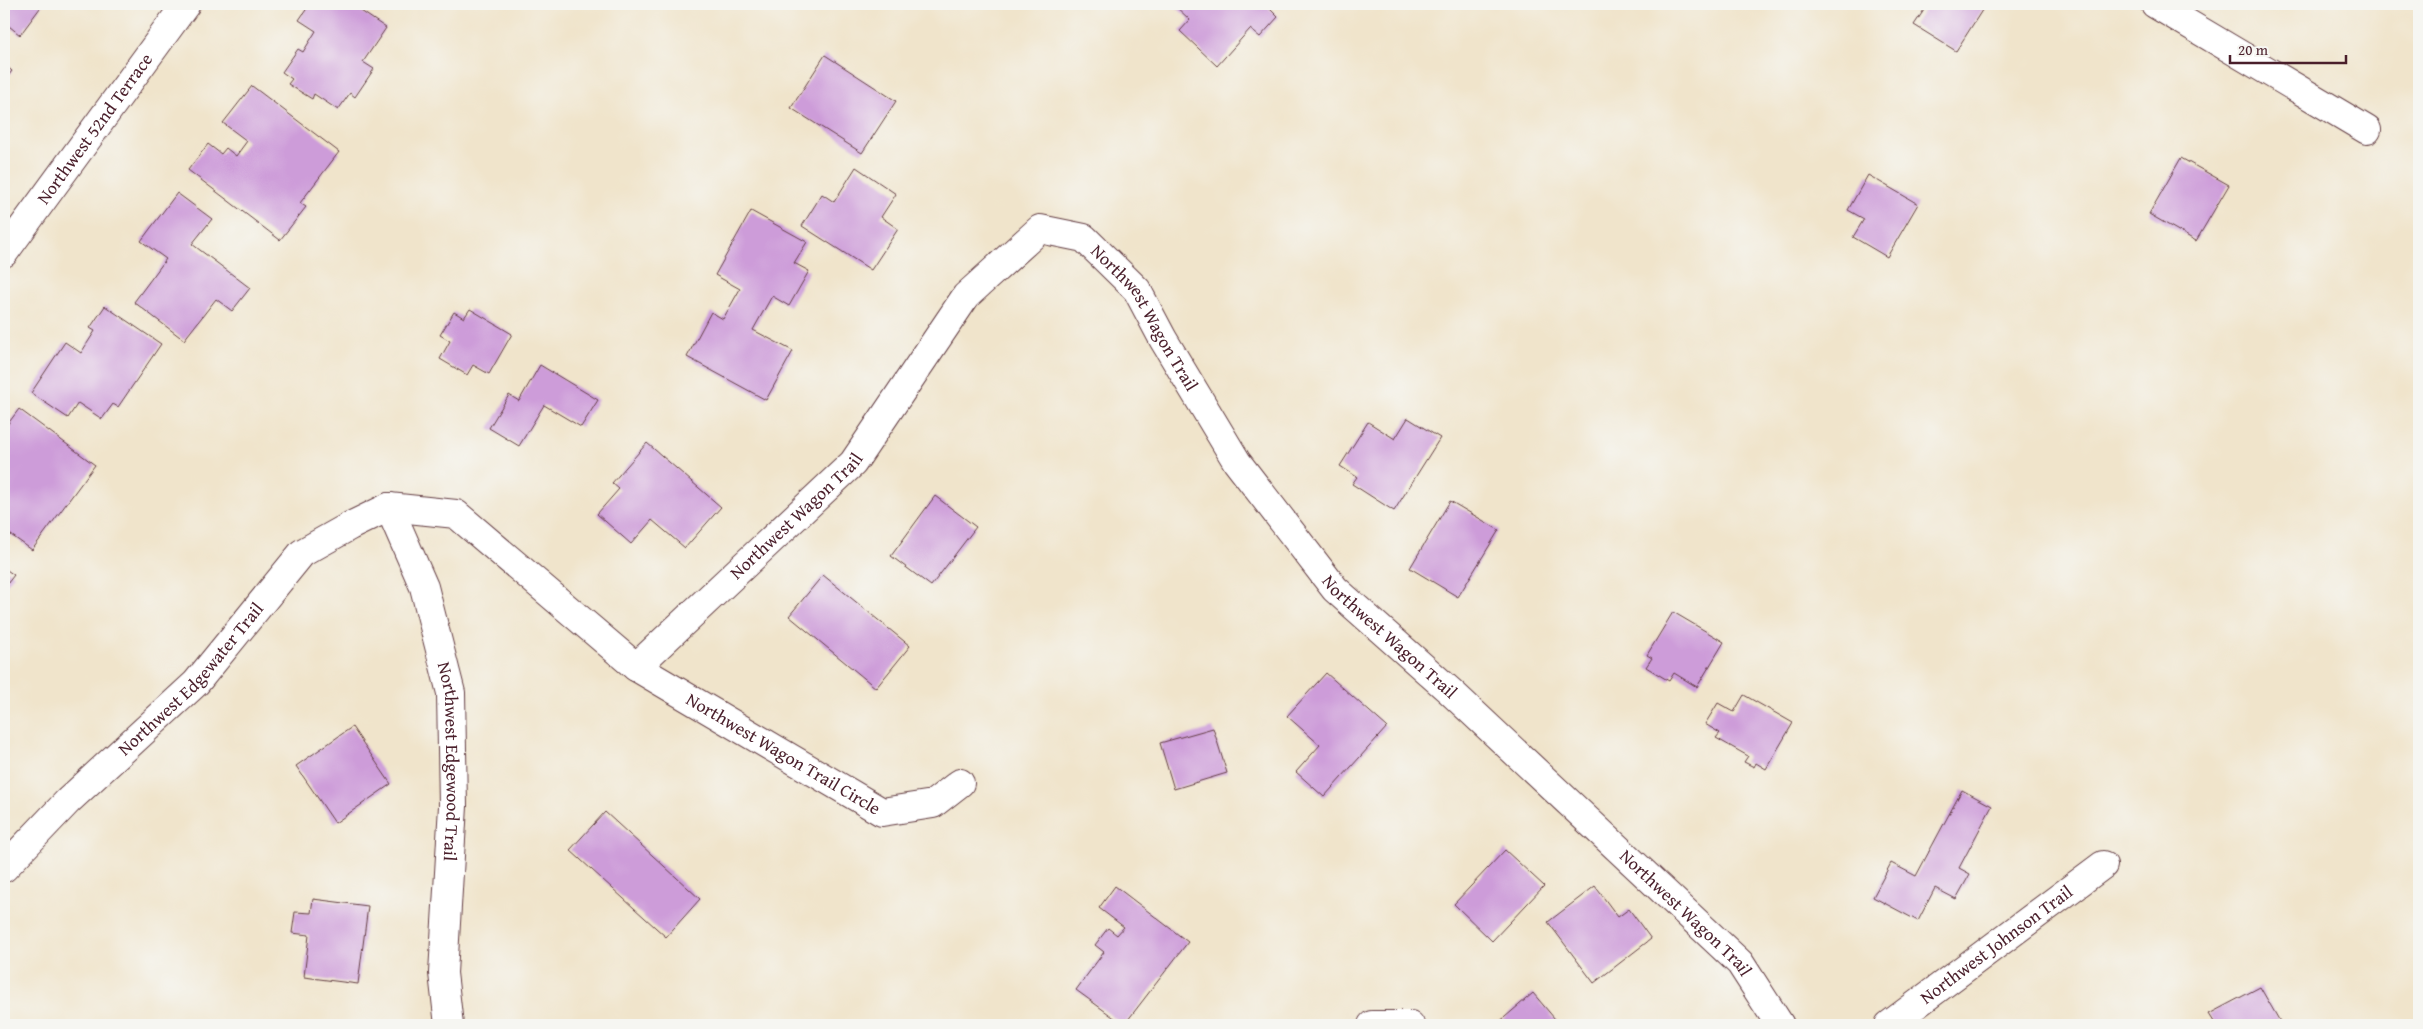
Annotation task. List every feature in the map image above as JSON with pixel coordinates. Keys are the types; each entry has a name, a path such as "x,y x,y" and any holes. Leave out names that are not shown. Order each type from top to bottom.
{"street":[{"name":"Northwest 52nd Terrace","path":"4,253 186,4"},
{"path":"2155,4 2367,130"},
{"name":"Northwest Wagon Trail","path":"636,666 853,463 966,296 1040,229 1084,238 1137,290 1163,339 1237,462 1334,588 1451,692 1740,964 1780,1025"},
{"path":"390,506 456,514 636,666"},
{"name":"Northwest Edgewater Trail","path":"4,868 68,801 196,683 302,553 390,506"},
{"name":"Northwest Edgewood Trail","path":"390,506 424,587 451,692 453,806 443,974 449,1025"},
{"name":"Northwest Wagon Trail Circle","path":"636,666 882,812 933,804 960,783"},
{"name":"Northwest Johnson Trail","path":"1889,1025 2103,865"},
{"path":"1372,1025 1410,1025"}],"building":[{"path":"4,4 43,4 20,35 4,22"},
{"path":"310,4 366,4 361,11 386,28 363,62 374,69 355,97 350,93 338,110 314,94 312,99 288,84 292,79 282,72 298,49 303,52 316,31 299,20"},
{"path":"1173,4 1273,4 1269,8 1278,17 1260,37 1250,29 1217,66 1180,31 1190,20"},
{"path":"1928,4 1986,4 1956,51 1914,25"},
{"path":"825,55 896,101 862,153 791,108"},
{"path":"4,64 12,71 4,81"},
{"path":"252,86 339,152 300,203 306,207 280,240 188,170 208,144 221,154 226,148 236,156 247,141 223,123"},
{"path":"2181,158 2229,185 2196,241 2149,214"},
{"path":"856,167 896,194 881,217 898,229 871,270 802,226 822,194 834,202"},
{"path":"1868,175 1918,204 1887,257 1853,237 1864,219 1848,210"},
{"path":"177,193 212,219 192,244 250,288 232,311 216,299 184,340 134,302 166,259 141,241"},
{"path":"751,211 807,242 794,263 809,271 789,306 772,296 753,330 793,351 766,400 687,357 711,312 723,319 740,289 715,275"},
{"path":"105,306 161,344 118,407 113,404 102,419 78,403 68,418 31,393 65,342 81,353 95,331 90,328"},
{"path":"470,309 512,334 489,374 473,365 467,375 440,359 450,341 440,335 454,312 464,318"},
{"path":"540,365 598,400 581,427 544,405 519,446 489,428 509,395 519,401"},
{"path":"19,409 95,465 32,550 4,530 4,429"},
{"path":"1408,418 1440,438 1394,511 1352,484 1357,477 1340,466 1368,422 1395,439"},
{"path":"647,443 721,507 685,548 652,520 631,544 597,514 619,489 612,483"},
{"path":"935,496 976,527 931,586 891,556"},
{"path":"1450,501 1499,530 1458,597 1410,568"},
{"path":"4,568 14,575 4,588"},
{"path":"823,575 910,646 876,688 789,616"},
{"path":"1673,612 1724,642 1697,687 1674,673 1669,681 1646,667 1652,658 1647,655"},
{"path":"1326,673 1387,727 1324,797 1296,772 1320,745 1287,716"},
{"path":"1744,695 1793,723 1766,769 1756,763 1754,767 1744,762 1748,756 1716,738 1720,733 1705,724 1718,703 1734,712"},
{"path":"352,727 391,784 335,823 296,766"},
{"path":"1213,728 1227,773 1174,789 1160,743"},
{"path":"1962,790 1992,806 1959,868 1970,874 1956,899 1935,888 1918,921 1873,897 1891,863 1916,876"},
{"path":"605,812 700,899 666,937 570,850"},
{"path":"1505,850 1544,886 1492,941 1454,904"},
{"path":"1115,886 1188,942 1124,1025 1076,990 1104,952 1095,945 1108,928 1117,935 1124,927 1099,908"},
{"path":"1595,886 1618,917 1629,909 1651,939 1594,983 1548,922"},
{"path":"313,899 368,906 358,984 304,977 309,935 292,933 295,912 311,913"},
{"path":"2260,987 2282,1025 2216,1025 2209,1014"},
{"path":"1533,993 1560,1025 1500,1025 1498,1023"}]}
